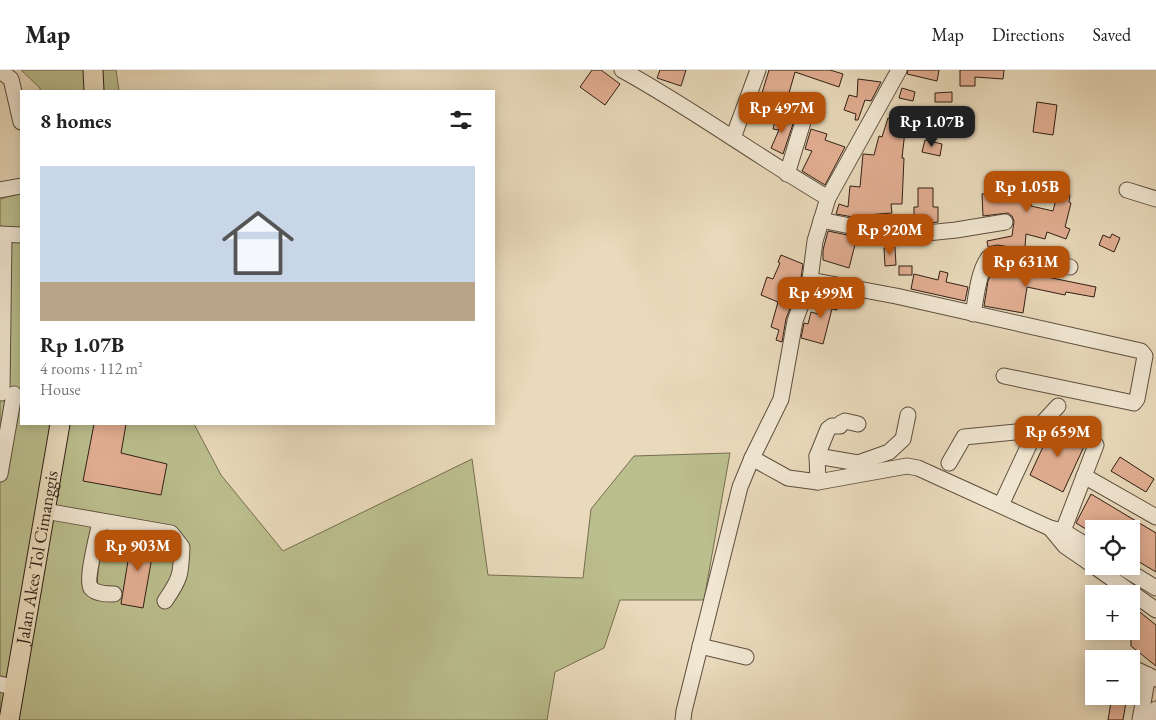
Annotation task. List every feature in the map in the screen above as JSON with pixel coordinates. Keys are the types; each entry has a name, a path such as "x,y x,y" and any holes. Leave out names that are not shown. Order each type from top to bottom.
{"main road":[{"path":"0,706 6,686 49,425"},
{"name":"Jalan Akes Tol Cimanggis","path":"9,720 6,686 45,511 60,425"}],"street":[{"path":"622,70 652,86 787,174 828,198"},
{"path":"733,138 758,70"},
{"path":"683,720 740,487 781,399 795,321 810,280 815,241 828,198 899,70"},
{"path":"0,71 11,79 20,118"},
{"path":"787,174 803,122"},
{"path":"0,190 20,186"},
{"path":"1127,190 1156,199"},
{"path":"821,220 898,236 956,230 1005,222"},
{"path":"0,474 9,394 2,234 20,235"},
{"path":"973,314 983,269 986,260 991,255 996,254 1070,267"},
{"path":"810,280 896,296 1141,351 1145,356 1137,399 1134,403 1004,376"},
{"path":"1000,505 1036,430 1058,406"},
{"path":"817,456 858,463 889,452 903,439 908,415"},
{"path":"818,482 817,456 828,429 832,426 840,426 843,421 858,424"},
{"path":"949,463 964,437 1036,430"},
{"path":"1056,529 1084,476 1096,445"},
{"path":"752,458 788,478 818,482 907,466 918,468 1056,529 1085,545"},
{"path":"1084,476 1156,517"},
{"path":"45,511 171,533 182,547 179,582 165,600"},
{"path":"100,522 90,568 90,586 92,590 99,593 114,594"},
{"path":"1056,529 1065,546 1085,560"},
{"path":"1107,575 1156,610"},
{"path":"1135,575 1156,588"},
{"path":"700,646 746,657"},
{"path":"1140,671 1152,677 1140,720"},
{"path":"1154,720 1156,709"}],"green space":[{"path":"21,70 116,70 119,90 40,90"},
{"path":"20,193 20,425 195,425 221,475 283,551 472,459 488,575 583,578 591,509 634,456 730,453 704,600 620,600 604,648 555,672 547,720 0,720 0,199"}],"building":[{"path":"592,70 601,70 620,84 605,105 580,87"},
{"path":"660,70 686,70 681,86 657,78"},
{"path":"769,70 830,70 843,74 839,87 795,72 787,100 762,93"},
{"path":"908,70 939,70 937,81 907,74"},
{"path":"960,70 1004,70 1003,79 975,77 975,86 960,86"},
{"path":"858,79 881,82 871,101 865,100 858,120 855,120 856,114 844,110 849,95 857,97"},
{"path":"902,88 915,92 913,101 899,98"},
{"path":"952,92 952,102 935,102 935,93"},
{"path":"1037,102 1057,105 1053,135 1033,132"},
{"path":"776,117 794,121 783,154 771,148 779,130 773,129"},
{"path":"888,118 924,129 924,132 905,131 902,158 904,158 902,204 891,204 892,213 866,215 864,219 836,214 839,204 848,207 850,186 860,187 863,154 874,155 879,136 882,137"},
{"path":"811,129 827,134 825,140 845,147 825,185 802,171 812,151 805,149"},
{"path":"925,140 942,144 940,156 922,152"},
{"path":"1017,175 1036,177 1031,206 1053,211 1058,192 1070,195 1069,202 1071,203 1065,227 1070,229 1066,239 1047,232 1045,239 1026,234 1025,247 997,245 988,247 987,241 1012,236 1014,221 1008,213 983,216 982,194 1012,191 1013,187 1016,187"},
{"path":"918,188 933,188 933,207 938,207 938,222 914,225 914,207 918,207"},
{"path":"828,231 857,237 849,268 823,260 823,250"},
{"path":"1112,234 1120,238 1114,252 1099,245 1103,235 1110,238"},
{"path":"895,247 896,265 885,266 884,248"},
{"path":"781,255 803,264 801,278 786,319 782,342 776,340 779,330 771,327 778,302 761,295 767,277 773,279 780,263 778,262"},
{"path":"899,266 912,266 912,275 899,275"},
{"path":"994,267 1020,272 1020,268 1043,272 1042,276 1096,287 1094,297 1066,292 1065,295 1027,287 1023,313 984,306 988,281"},
{"path":"940,271 948,273 946,282 968,287 965,301 911,289 914,274 938,280"},
{"path":"822,292 840,295 837,310 832,309 823,344 801,338 804,323 808,324 811,312 818,314"},
{"path":"94,425 126,425 121,453 167,464 161,495 83,481"},
{"path":"1053,425 1087,440 1063,492 1030,475"},
{"path":"1120,457 1154,479 1146,492 1111,471"},
{"path":"1091,494 1134,520 1085,520 1085,528 1076,523"},
{"path":"1140,523 1156,533 1156,572 1140,562"},
{"path":"132,536 155,540 143,608 121,604"},
{"path":"1140,612 1156,625 1156,666 1140,653 1140,650 1136,650 1131,646 1131,640 1140,640"},
{"path":"1110,705 1126,705 1123,720 1108,720"}]}
